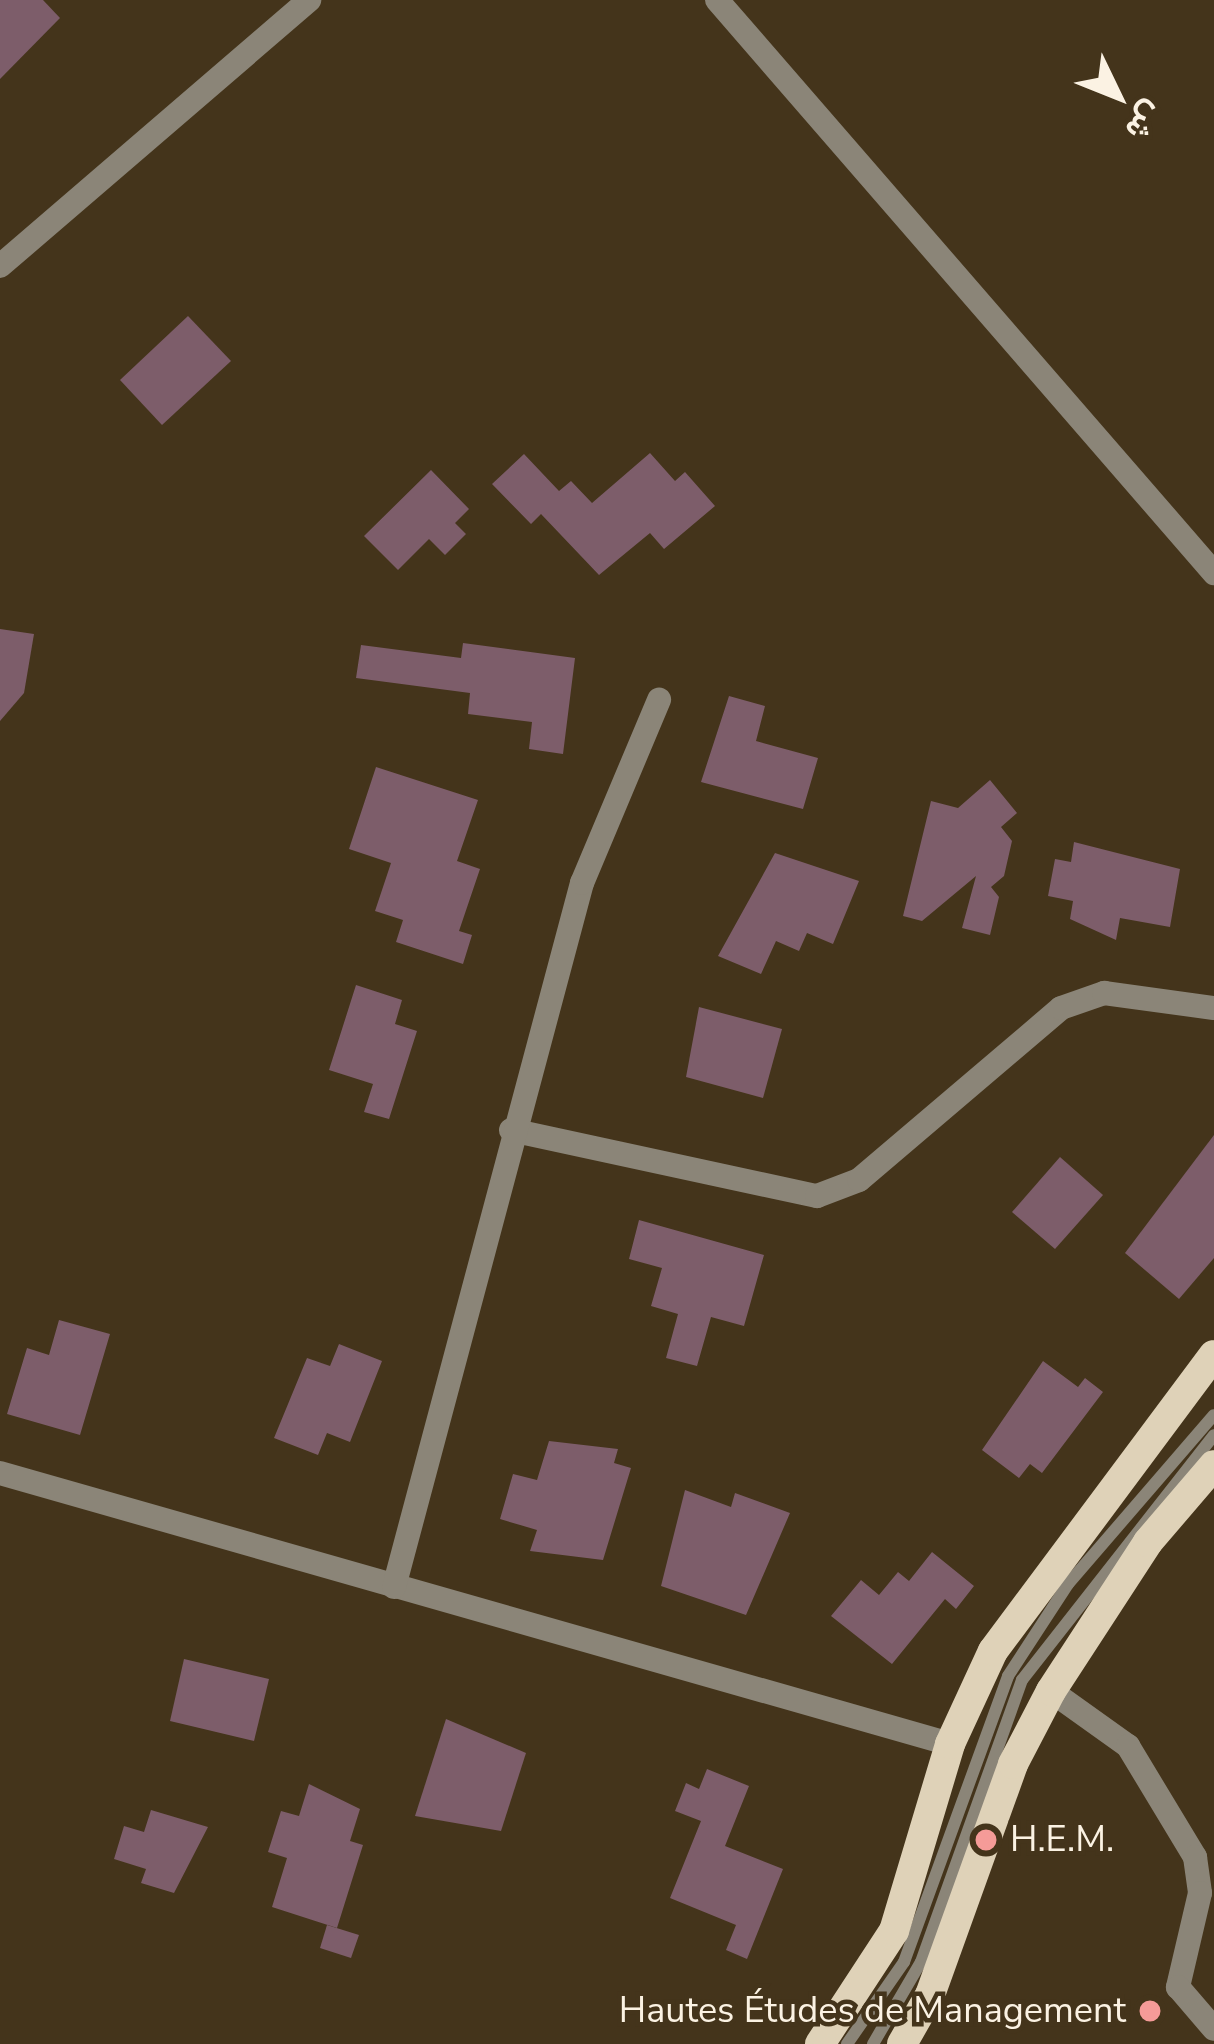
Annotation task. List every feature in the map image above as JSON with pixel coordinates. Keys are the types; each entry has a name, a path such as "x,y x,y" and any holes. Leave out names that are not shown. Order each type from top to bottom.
{"main road":[{"path":"820,2044 894,1930 950,1744 993,1652 1214,1354"},
{"path":"902,2044 930,1995 1012,1764 1051,1691 1148,1542 1214,1465"}],"street":[{"path":"0,266 309,0"},
{"path":"717,0 1214,573"},
{"path":"394,1587 511,1130 582,884 658,700"},
{"path":"511,1130 817,1196 860,1180 1061,1008 1104,993 1214,1008"},
{"path":"0,1473 950,1744"},
{"path":"1051,1691 1128,1746 1196,1856 1200,1893 1178,1987 1214,2029"}],"lane":[{"path":"847,2044 904,1962 1008,1676 1068,1584 1214,1415"},
{"path":"873,2044 921,1962 1022,1680 1214,1435"}],"building":[{"path":"0,0 43,0 60,18 0,79"},
{"path":"188,316 231,361 162,425 120,380"},
{"path":"650,453 675,481 685,472 715,506 664,549 650,533 599,575 541,514 531,524 492,484 524,454 559,491 571,481 592,503"},
{"path":"431,470 469,509 455,523 466,534 445,555 429,539 398,570 364,536"},
{"path":"0,629 34,634 24,693 0,721"},
{"path":"463,643 575,658 563,754 529,749 532,722 468,714 470,693 356,678 361,645 461,658"},
{"path":"729,696 765,706 756,741 818,758 803,809 701,782"},
{"path":"376,767 478,800 457,861 480,869 459,931 472,935 463,964 396,942 403,920 375,911 391,863 349,849"},
{"path":"990,780 1017,813 1001,827 1012,841 1004,876 991,887 999,897 990,935 962,928 976,876 922,921 903,916 931,801 958,808"},
{"path":"1074,842 1180,869 1170,927 1120,918 1116,940 1070,919 1073,901 1048,896 1055,859 1071,862"},
{"path":"775,853 859,881 833,944 807,933 799,951 776,941 761,974 718,956"},
{"path":"356,985 402,1000 395,1024 417,1031 389,1119 364,1112 373,1084 329,1070"},
{"path":"699,1007 782,1029 763,1098 686,1077"},
{"path":"1214,1135 1214,1258 1179,1299 1125,1253"},
{"path":"1060,1157 1103,1195 1055,1249 1012,1212"},
{"path":"639,1220 764,1255 744,1326 711,1317 697,1366 666,1358 678,1314 651,1306 662,1268 629,1259"},
{"path":"59,1320 110,1334 80,1435 7,1414 27,1348 49,1355"},
{"path":"339,1344 382,1361 350,1442 327,1433 318,1455 274,1438 307,1358 330,1366"},
{"path":"1043,1361 1078,1387 1085,1378 1103,1392 1042,1473 1030,1464 1019,1478 982,1450"},
{"path":"549,1441 618,1449 614,1463 631,1468 603,1560 530,1551 537,1530 500,1519 513,1474 537,1480"},
{"path":"685,1490 731,1507 735,1493 790,1513 746,1615 661,1586"},
{"path":"932,1552 974,1586 956,1609 945,1599 892,1664 831,1616 861,1580 879,1595 898,1572 909,1581"},
{"path":"184,1659 269,1679 254,1741 170,1721"},
{"path":"446,1719 526,1753 501,1831 415,1816"},
{"path":"707,1769 749,1786 725,1846 783,1869 747,1959 726,1950 736,1925 670,1898 701,1821 675,1811 686,1783 699,1789"},
{"path":"309,1784 360,1809 350,1841 363,1845 337,1928 272,1907 287,1858 268,1852 281,1811 299,1816"},
{"path":"151,1810 208,1827 174,1893 141,1883 146,1869 114,1859 124,1826 144,1832"},
{"path":"327,1925 359,1935 351,1958 320,1948"}],"place":[{"name":"H.E.M.","path":"986,1840"},
{"name":"Hautes Études de Management","path":"1150,2011"}]}
